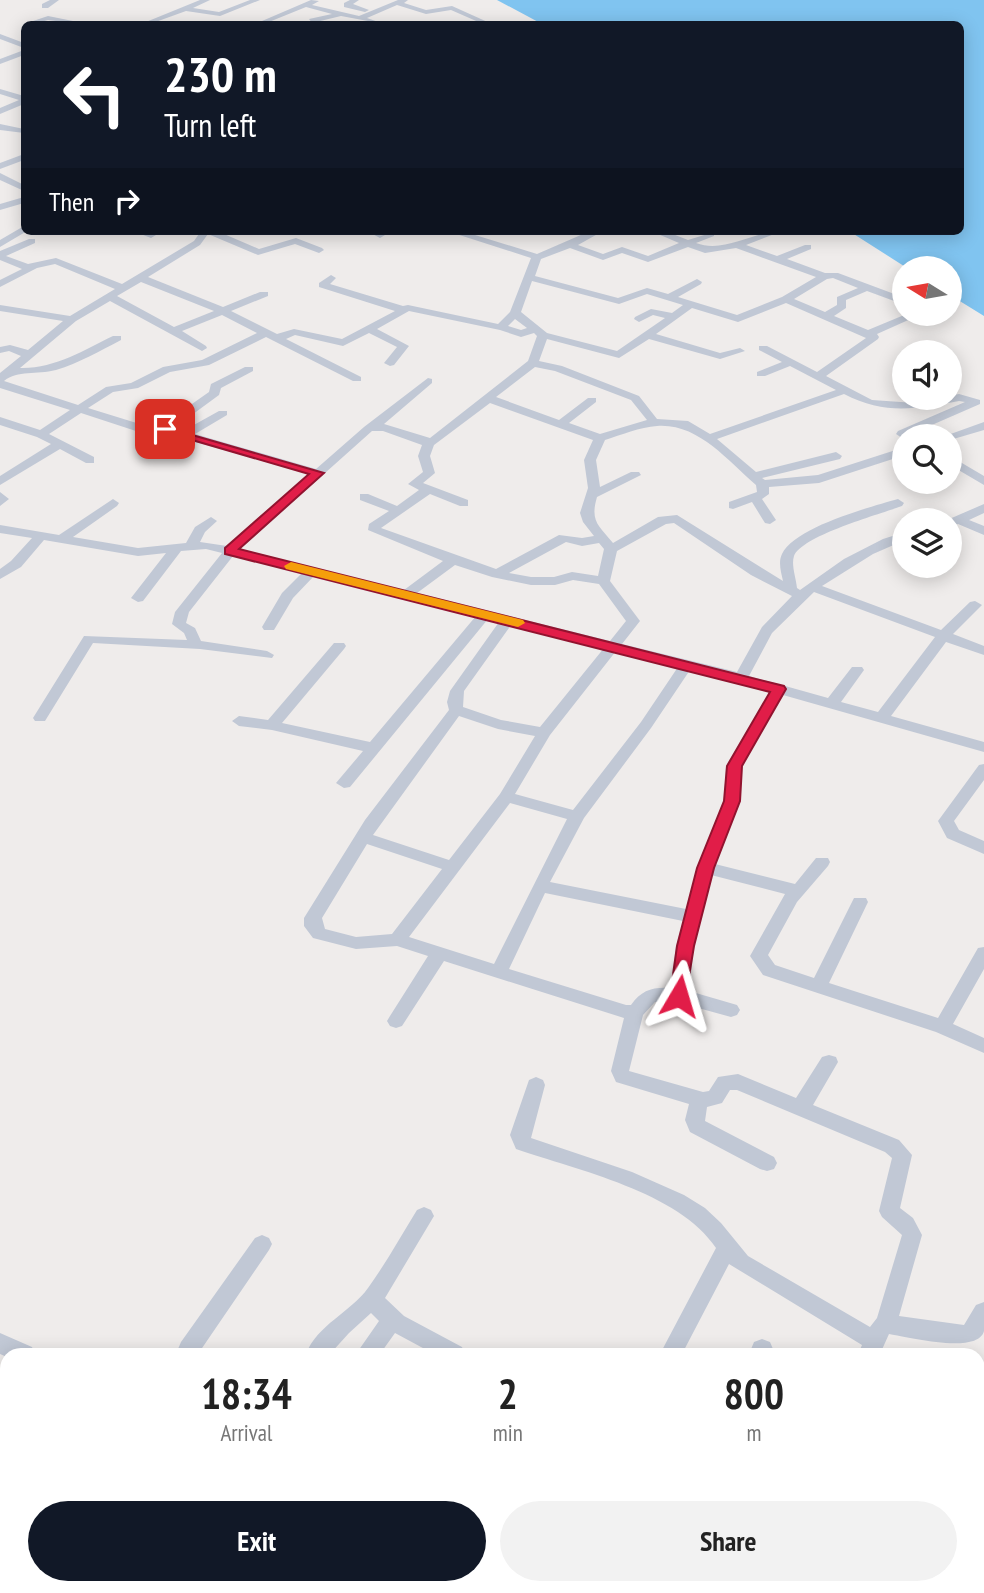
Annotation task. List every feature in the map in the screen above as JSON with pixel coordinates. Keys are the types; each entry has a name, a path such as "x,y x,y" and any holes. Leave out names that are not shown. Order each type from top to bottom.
{"street":[{"path":"45,6 55,0"},
{"path":"154,21 206,0"},
{"path":"266,21 317,0"},
{"path":"355,0 347,5 375,12"},
{"path":"354,21 400,1 426,12 452,8 481,21"},
{"path":"188,9 224,13 256,2"},
{"path":"305,5 368,21"},
{"path":"273,6 296,9"},
{"path":"210,13 201,19 212,21"},
{"path":"312,21 341,14"},
{"path":"39,21 48,18 59,21"},
{"path":"0,34 21,44"},
{"path":"0,62 21,53"},
{"path":"0,91 21,98"},
{"path":"0,111 21,99"},
{"path":"3,128 21,121"},
{"path":"3,128 21,131"},
{"path":"0,154 21,158"},
{"path":"0,166 21,159"},
{"path":"1,178 21,187"},
{"path":"0,189 21,187"},
{"path":"0,207 21,201"},
{"path":"0,244 21,231"},
{"path":"5,374 72,320 197,243 204,235"},
{"path":"218,235 258,252 296,241 318,250"},
{"path":"465,235 537,257 590,235"},
{"path":"665,235 705,250 737,245 766,235"},
{"path":"570,245 603,257 622,250 648,259 708,235"},
{"path":"0,256 32,241"},
{"path":"737,245 824,276"},
{"path":"779,259 808,247"},
{"path":"0,256 33,267"},
{"path":"501,327 515,313 537,257"},
{"path":"0,284 33,267 56,261 122,288"},
{"path":"531,278 619,301 644,290 738,319 786,299 824,276 834,275 892,297"},
{"path":"138,277 211,306 357,379"},
{"path":"331,278 323,285 404,310"},
{"path":"669,298 697,282"},
{"path":"826,316 842,306 841,299 866,288"},
{"path":"211,306 245,292"},
{"path":"173,331 264,294"},
{"path":"108,296 202,348"},
{"path":"786,299 874,338 820,375"},
{"path":"515,313 540,332 619,355 651,336 690,305"},
{"path":"0,307 72,320"},
{"path":"41,434 110,389 134,386 167,369 205,363 271,335 294,332 343,343 404,310 415,307 521,334 540,332"},
{"path":"639,319 651,312 676,317"},
{"path":"867,334 892,324"},
{"path":"368,330 404,346 390,363"},
{"path":"464,503 414,482 429,474 424,456 429,443 533,363 540,332"},
{"path":"651,336 720,356 740,351"},
{"path":"5,374 48,370 117,338"},
{"path":"318,361 342,349 343,343"},
{"path":"0,350 10,348 27,354"},
{"path":"763,348 820,375 843,391 882,405 915,406 959,397 980,403"},
{"path":"761,374 792,362"},
{"path":"533,363 558,368 635,398 654,422"},
{"path":"165,429 215,393 215,386 249,369"},
{"path":"198,645 178,620 230,551 428,381"},
{"path":"0,384 142,429 165,429 318,473"},
{"path":"709,438 843,391"},
{"path":"487,398 600,438 654,422 684,424 709,438 758,480 763,494 733,505"},
{"path":"561,424 592,400"},
{"path":"927,424 980,403"},
{"path":"184,435 223,413"},
{"path":"0,421 41,434 57,445 90,460"},
{"path":"374,426 429,443"},
{"path":"962,433 984,426"},
{"path":"600,438 590,460 594,488 586,513 607,544 603,582"},
{"path":"0,481 57,445"},
{"path":"758,480 819,479 892,455"},
{"path":"758,480 836,456"},
{"path":"962,467 984,481"},
{"path":"592,495 635,475"},
{"path":"397,940 506,797 544,733 633,621 603,582 572,576 561,583 539,583 497,574 374,530 374,527 428,490"},
{"path":"0,496 3,499 0,502"},
{"path":"364,497 399,511"},
{"path":"755,498 770,520"},
{"path":"62,539 113,503"},
{"path":"802,591 787,558 793,548 842,520 865,517 898,503"},
{"path":"962,518 984,508"},
{"path":"497,574 564,538 607,544 663,520 677,519 757,572 802,591 984,651"},
{"path":"138,598 211,521"},
{"path":"962,523 984,531"},
{"path":"0,529 138,552 206,545 741,678 984,747"},
{"path":"0,575 16,564 41,536"},
{"path":"741,678 767,630 802,591 892,542"},
{"path":"405,595 453,560"},
{"path":"269,627 287,596 310,571"},
{"path":"881,718 942,637 975,605"},
{"path":"344,783 485,614"},
{"path":"456,710 454,702 457,691 508,620"},
{"path":"40,718 89,639 198,645 267,655"},
{"path":"272,725 339,646"},
{"path":"499,972 577,817 646,725 686,665"},
{"path":"831,704 857,670"},
{"path":"679,996 693,916 705,868 732,801 734,766 779,689"},
{"path":"456,710 498,724 544,733"},
{"path":"456,710 371,824 365,838 313,919 313,926 319,934 356,943 397,940 635,1012"},
{"path":"239,721 272,725 373,748"},
{"path":"984,769 946,821 953,834 984,848"},
{"path":"506,797 577,817"},
{"path":"365,838 453,867"},
{"path":"822,862 794,897 759,960 769,970 942,1027 984,1046"},
{"path":"705,868 789,888 794,897"},
{"path":"540,886 636,907 693,916"},
{"path":"819,985 860,902"},
{"path":"942,1027 984,953"},
{"path":"396,1021 439,954"},
{"path":"731,1010 679,996 650,996 635,1012 620,1073 699,1099 715,1098 723,1084 730,1081 801,1107 892,1146 902,1155 889,1211 910,1228 912,1234 877,1340"},
{"path":"801,1107 829,1062"},
{"path":"536,1084 520,1135 523,1143 626,1179 676,1202 714,1229 726,1249 741,1262 877,1340"},
{"path":"699,1099 695,1120 697,1126 767,1163"},
{"path":"322,1348 341,1326 374,1297 424,1216"},
{"path":"194,1348 262,1244"},
{"path":"674,1348 726,1249"},
{"path":"374,1297 376,1306 392,1320 443,1348"},
{"path":"877,1340 900,1324 965,1335 971,1333 984,1312"},
{"path":"371,1348 392,1320"}],"water":[{"path":"497,0 984,0 984,316 962,302 962,256 892,256 892,258 855,235 964,235 964,21 536,21"}],"slow traffic":[{"path":"291,566 518,623"}],"route":[{"path":"165,429 318,473 230,551 779,689 734,766 732,801 705,868 685,946 679,996"}]}
